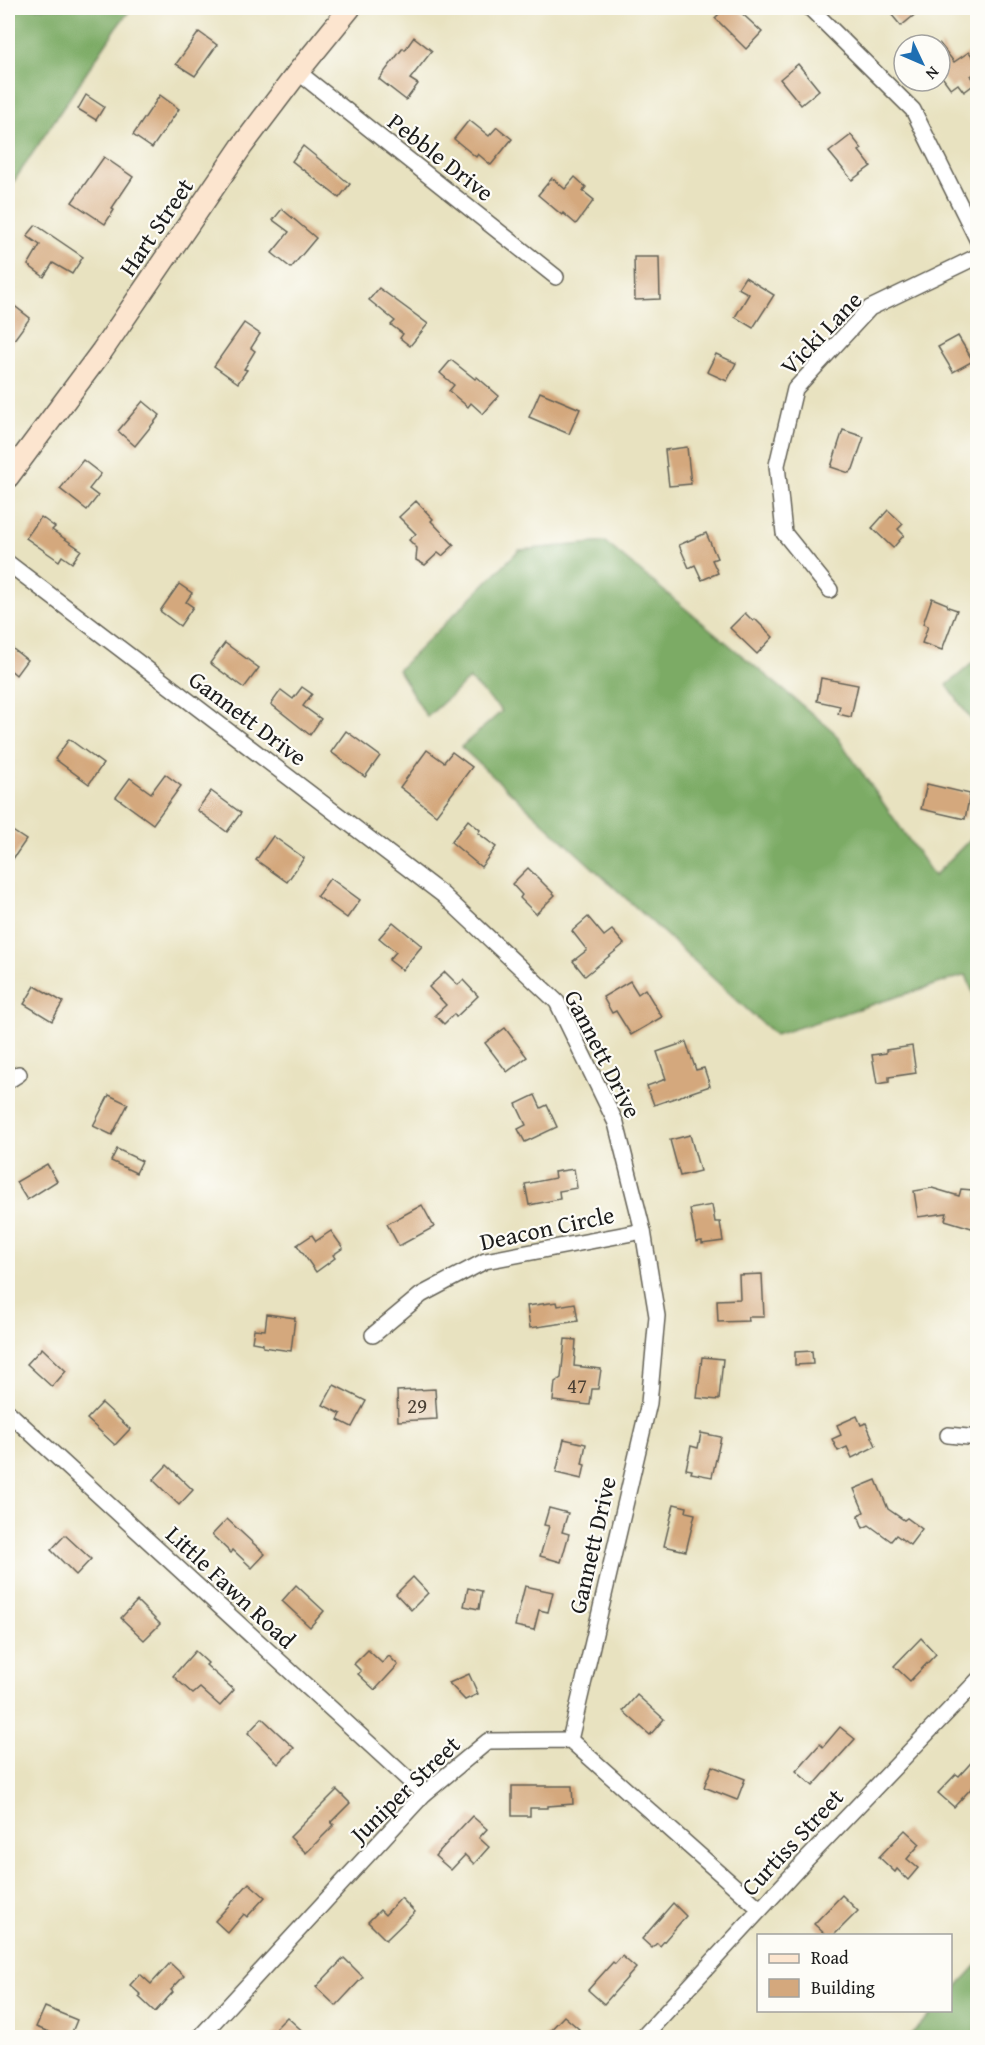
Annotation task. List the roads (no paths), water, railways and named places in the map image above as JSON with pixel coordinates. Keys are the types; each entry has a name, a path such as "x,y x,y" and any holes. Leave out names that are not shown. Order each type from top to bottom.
{"street":[{"name":"Hart Street","path":"8,477 102,351 242,146 350,8"},
{"path":"810,8 913,110 978,241"},
{"name":"Pebble Drive","path":"298,72 556,277"},
{"name":"Vicki Lane","path":"830,590 784,533 777,465 795,389 870,308 978,256"},
{"name":"Gannett Drive","path":"8,562 442,894 557,1002 616,1123 643,1231 657,1316 649,1403 570,1740"},
{"name":"Deacon Circle","path":"373,1335 421,1295 484,1261 643,1231"},
{"name":"Little Fawn Road","path":"8,1412 424,1794"},
{"path":"948,1435 978,1438"},
{"name":"Curtiss Street","path":"642,2037 978,1680"},
{"path":"570,1740 760,1909"},
{"name":"Juniper Street","path":"199,2037 424,1794 488,1741 570,1740"}]}
